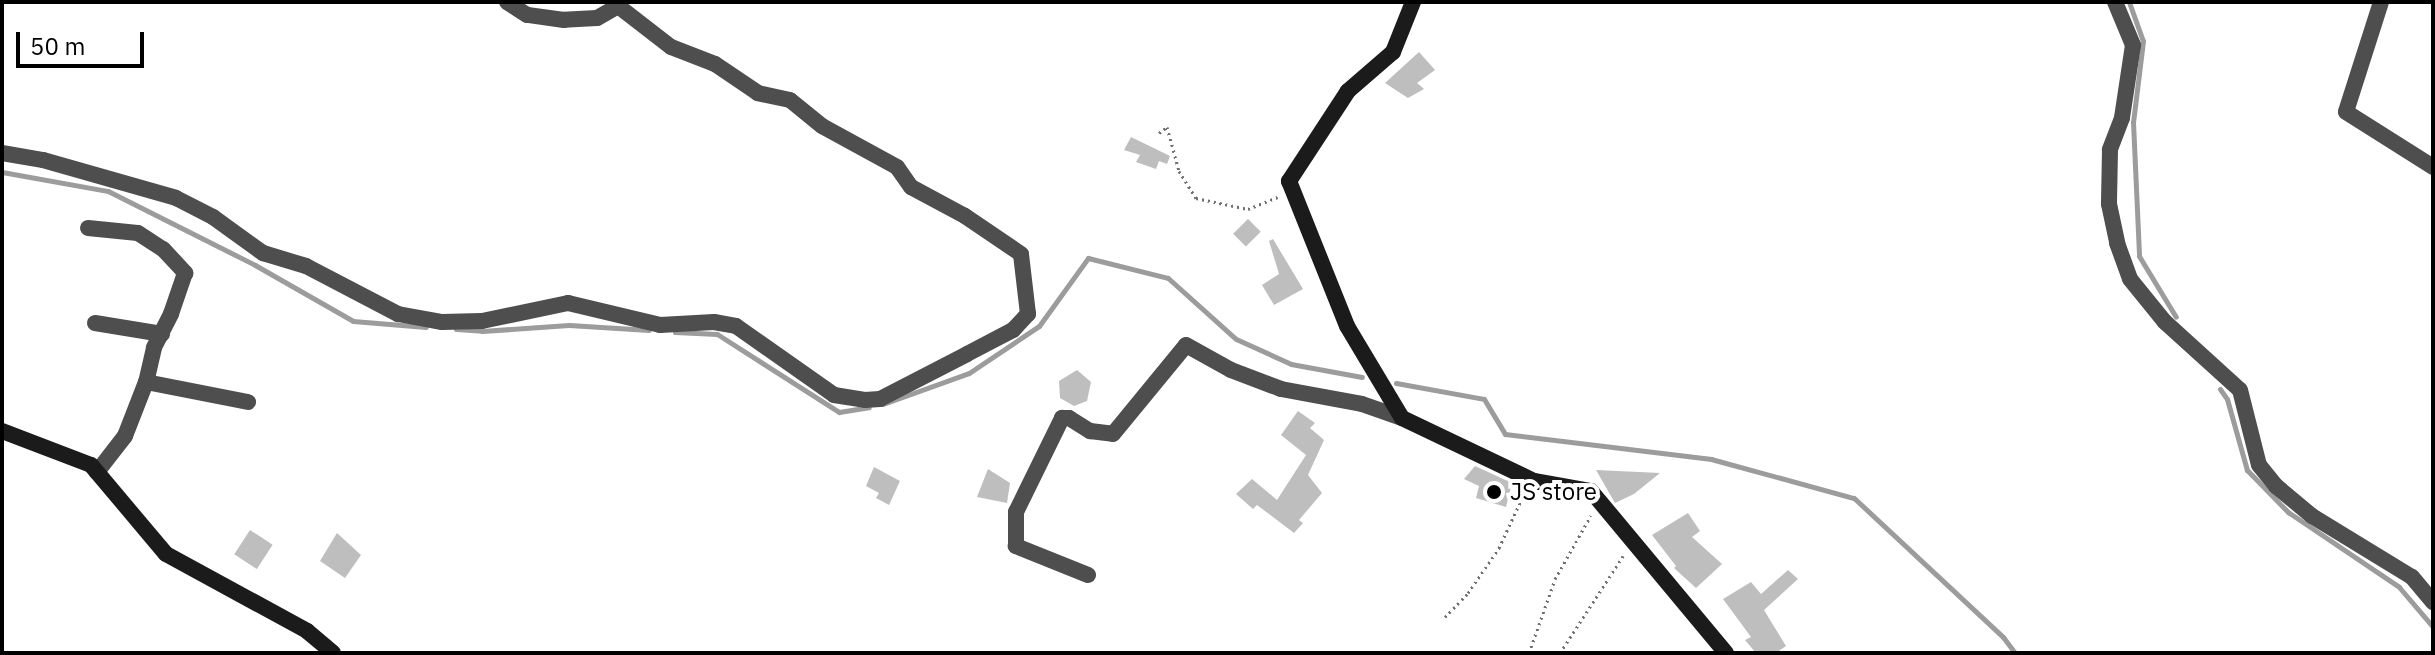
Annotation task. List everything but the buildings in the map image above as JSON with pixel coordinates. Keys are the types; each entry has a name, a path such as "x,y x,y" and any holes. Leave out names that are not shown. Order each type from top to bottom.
{"street":[{"path":"2,153 43,160 176,198 213,217 263,253 306,266 398,314 442,322 482,321 568,303 660,325 714,322 736,326 834,395 865,400 880,399 1013,330 1028,314 1021,254 965,216 911,187 897,167 822,126 790,100 758,93 715,64 671,47 618,6 597,18 564,20 527,15 507,2"},
{"path":"1402,418 1347,326 1289,181 1348,91 1393,52 1413,2"},
{"path":"2115,2 2133,45 2122,118 2110,150 2109,204 2117,243 2130,279 2165,322 2240,390 2259,465 2276,486 2312,516 2412,577 2433,602"},
{"path":"2381,2 2346,112 2433,167"},
{"path":"88,228 138,233 163,249 185,273 125,436 97,472"},
{"path":"95,323 162,334"},
{"path":"1088,575 1016,546 1016,512 1062,418 1069,418 1103,435 1113,434 1186,345 1231,370 1281,389 1362,404 1402,418 1529,479 1591,491 1726,653"},
{"path":"146,382 248,402"},
{"path":"2,431 91,465 166,554 307,631 333,653"}],"path":[{"path":"1159,133 1167,127 1179,171 1196,198 1248,209 1271,202 1292,189"},
{"path":"1445,617 1468,593 1499,548 1519,510 1529,479"},
{"path":"1529,653 1555,579 1579,533 1601,503"},
{"path":"1560,653 1623,557"}],"waterway":[{"path":"2129,2 2143,41 2133,122 2139,256 2176,317"},
{"path":"2,172 108,191 255,265 353,321 426,327"},
{"path":"883,404 969,373 1039,326 1088,258 1168,278 1236,339 1291,364 1362,377"},
{"path":"456,329 482,331 569,325 649,330"},
{"path":"675,332 717,334 839,412 869,407"},
{"path":"1396,383 1484,399 1505,434 1711,459 1854,498 2003,637 2015,653"},
{"path":"2220,389 2227,399 2247,470 2288,512 2399,587 2433,627"}],"place":[{"name":"JS store","path":"1494,492"}]}
